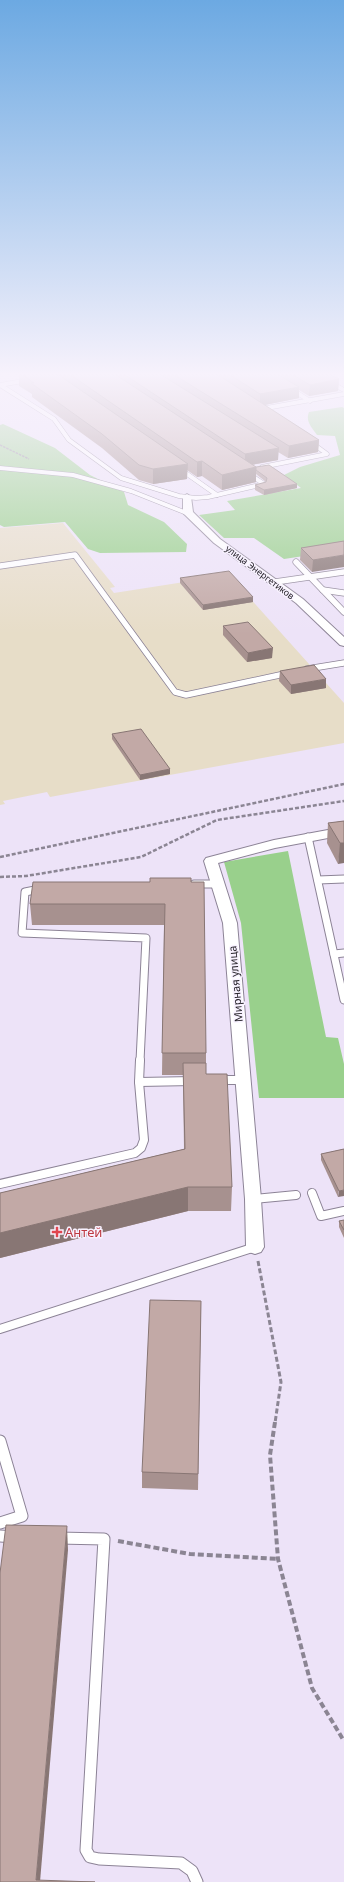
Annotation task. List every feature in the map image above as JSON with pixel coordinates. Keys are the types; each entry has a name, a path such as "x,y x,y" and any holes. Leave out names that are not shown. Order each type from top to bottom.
{"street":[{"path":"187,497 189,514"},
{"name":"улица Энергетиков","path":"189,514 216,540 275,582 328,626 344,643"},
{"name":"Мирная улица","path":"255,1247 253,1199 230,922 211,861 274,844 344,831"}],"lane":[{"path":"95,459 122,478 167,493 187,497 217,495 264,484 244,470 251,469"},
{"path":"282,459 288,462"},
{"path":"258,468 303,459"},
{"path":"0,468 73,475 131,491 189,514"},
{"path":"178,468 217,495"},
{"path":"0,566 75,555 175,692 186,695 312,668 344,663"},
{"path":"296,562 344,612"},
{"path":"275,582 344,572"},
{"path":"323,590 344,593"},
{"path":"308,837 344,1000"},
{"path":"318,880 344,879"},
{"path":"187,884 218,884"},
{"path":"0,1184 135,1153 141,1148 144,1140 139,1082 146,938 22,933 25,892 46,887"},
{"path":"334,954 344,953"},
{"path":"139,1082 243,1080"},
{"path":"312,1193 321,1216 344,1211"},
{"path":"253,1199 296,1195"},
{"path":"0,1329 255,1247"},
{"path":"0,1441 22,1516 0,1523"},
{"path":"0,1536 22,1537"},
{"path":"45,1537 104,1538 86,1850 90,1857 99,1860 181,1862 192,1871 197,1882"}],"path":[{"path":"0,857 344,784"},
{"path":"0,877 26,876 141,857 217,820 296,809 344,800"},
{"path":"255,1247 281,1382 270,1455 278,1559 312,1688 344,1741"},
{"path":"104,1538 190,1554 278,1559"}],"shaded area":[{"path":"63,523 115,587 110,588 114,593 229,575 344,703 344,743 50,797 47,792 3,801 5,804 0,805 0,528"}],"green space":[{"path":"0,459 69,459 90,475 124,492 128,505 164,522 187,544 186,552 100,553 88,549 65,522 4,527 0,525"},
{"path":"327,459 344,459 344,550 284,559 254,538 224,538 199,515 235,510 227,501 301,488 284,475 300,467"},
{"path":"288,851 326,1037 338,1038 344,1064 344,1098 259,1098 241,923 224,862"}],"building":[{"path":"132,459 180,459 188,464 153,469 139,465"},
{"path":"192,459 244,459 256,467 222,475 202,461 197,462"},
{"path":"269,465 297,484 264,490 255,485 266,482 267,478 256,470 256,467"},
{"path":"344,541 344,555 313,560 301,548"},
{"path":"229,571 253,597 203,605 180,578"},
{"path":"248,622 273,648 248,653 223,626"},
{"path":"314,665 326,679 291,685 280,671"},
{"path":"141,729 170,769 140,775 112,734"},
{"path":"344,821 344,843 340,843 328,823"},
{"path":"150,878 191,878 191,882 204,882 206,1053 162,1053 165,904 30,904 33,882 150,882"},
{"path":"183,1063 206,1063 206,1074 227,1074 232,1187 188,1187 0,1233 0,1193 185,1149"},
{"path":"344,1149 344,1190 339,1191 321,1154"},
{"path":"344,1220 344,1230 339,1221"},
{"path":"150,1300 201,1301 198,1474 142,1472"},
{"path":"6,1525 67,1526 36,1880 95,1882 0,1882 0,1573"}],"place":[{"name":"Антей","path":"57,1232"}]}
